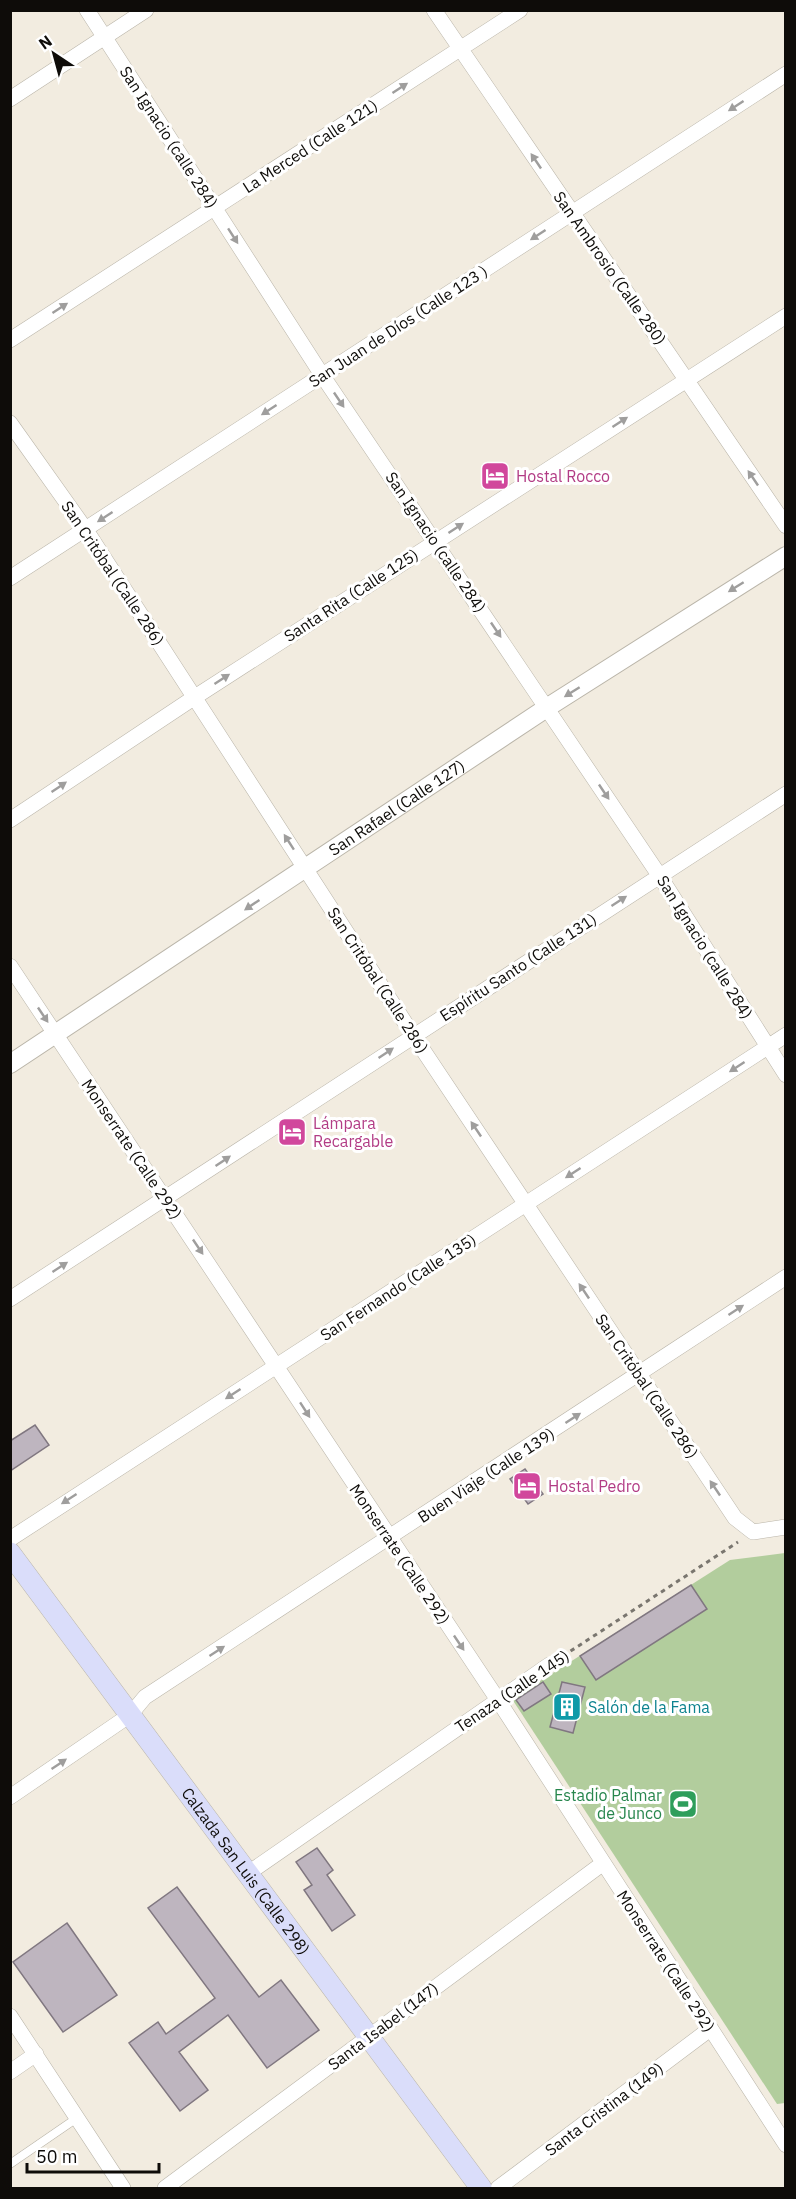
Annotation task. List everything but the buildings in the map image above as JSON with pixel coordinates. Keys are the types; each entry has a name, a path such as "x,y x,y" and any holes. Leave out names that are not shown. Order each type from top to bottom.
{"main road":[{"name":"Calzada San Luis (Calle 298)","path":"10,1553 481,2188"}],"street":[{"name":"San Ignacio (calle 284)","path":"87,10 322,375 548,707 659,875 786,1075"},
{"path":"10,99 146,10"},
{"name":"San Ambrosio (Calle 280)","path":"434,10 459,50 786,526"},
{"name":"La Merced (Calle 121)","path":"10,340 520,10"},
{"name":"San Juan de Díos (Calle 123 )","path":"10,578 786,74"},
{"name":"Santa Rita (Calle 125)","path":"10,820 195,697 786,316"},
{"name":"San Critóbal (Calle 286)","path":"10,423 86,530 413,1035 735,1518 753,1532"},
{"name":"San Rafael (Calle 127)","path":"10,1064 548,707 786,556"},
{"name":"Espíritu Santo (Calle 131)","path":"10,1299 786,794"},
{"name":"Monserrate (Calle 292)","path":"10,966 498,1700 786,2145"},
{"name":"San Fernando (Calle 135)","path":"10,1539 786,1035"},
{"name":"Buen Viaje (Calle 139)","path":"10,1797 130,1715 146,1697 786,1277"},
{"path":"753,1532 786,1527"},
{"name":"Tenaza (Calle 145)","path":"247,1874 549,1665"},
{"name":"Santa Isabel (147)","path":"165,2188 602,1864"},
{"path":"10,2016 123,2188"},
{"name":"Santa Cristina (149)","path":"498,2188 710,2029"},
{"path":"10,2072 36,2054"}],"lane":[{"path":"10,2164 77,2118"}],"path":[{"name":"Tenaza (Calle 145)","path":"549,1665 753,1532"}],"green space":[{"name":"Estadio Palmar de Junco","path":"785,1553 785,2103 777,2104 512,1699 730,1560"}],"place":[{"name":"Hostal Rocco","path":"495,476"},
{"name":"Lámpara Recargable","path":"292,1132"},
{"name":"Hostal Pedro","path":"527,1486"},
{"name":"Salón de la Fama","path":"567,1707"},
{"name":"Estadio Palmar de Junco","path":"683,1804"}]}
